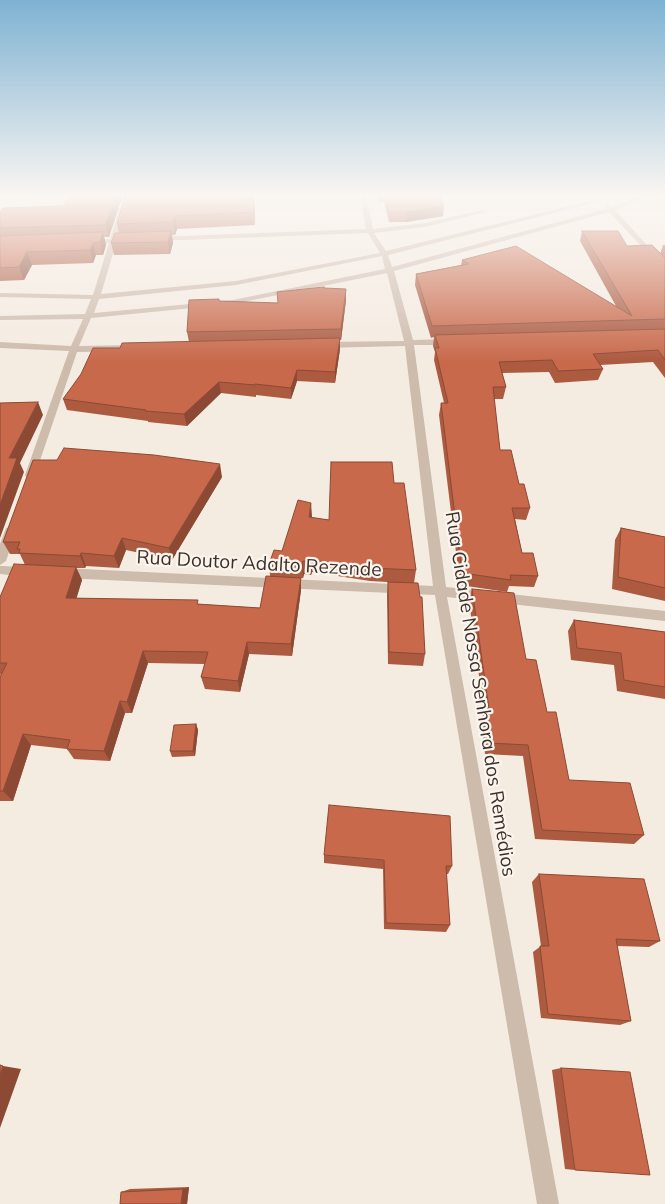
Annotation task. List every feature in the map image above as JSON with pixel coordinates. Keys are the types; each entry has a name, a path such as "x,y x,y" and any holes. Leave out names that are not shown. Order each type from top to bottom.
{"street":[{"path":"26,488 74,349 96,296 108,250"},
{"name":"Rua Cidade Nossa Senhora dos Remédios","path":"382,250 390,270 409,343 440,591 548,1204"},
{"path":"0,295 96,296 236,283 398,250"},
{"path":"0,318 89,316 232,302 390,270 463,250"},
{"path":"647,250 665,270"},
{"path":"311,345 458,342"},
{"path":"0,345 74,349 143,348"},
{"path":"0,562 13,524"},
{"name":"Rua Doutor Adalto Rezende","path":"0,570 440,591 665,616"}],"building":[{"path":"0,250 84,250 27,252 19,267 0,268"},
{"path":"500,250 523,250 632,316 593,250 657,250 665,258 665,319 432,326 416,274 469,264 462,260"},
{"path":"324,287 346,289 341,329 187,332 189,300 219,299 219,301 278,303 277,292"},
{"path":"665,329 665,360 658,350 593,354 603,369 558,371 552,360 499,362 506,387 493,387 500,450 511,450 519,484 524,484 530,508 512,508 522,553 533,553 538,576 510,575 511,580 462,573 441,403 448,403 435,348 439,348 435,335"},
{"path":"340,338 335,372 297,370 291,388 219,382 184,414 145,411 63,399 81,374 93,348 120,348 122,343"},
{"path":"38,402 9,458 17,458 0,505 0,403"},
{"path":"64,448 154,455 220,464 169,548 122,538 114,556 81,553 80,556 19,553 20,549 17,549 20,542 3,542 33,460 57,460"},
{"path":"331,462 392,462 394,483 404,483 416,570 371,568 311,560 310,562 303,561 302,565 269,564 274,550 282,551 298,500 311,503 309,517 329,520"},
{"path":"621,528 665,537 665,588 618,577"},
{"path":"14,564 76,567 66,598 198,600 197,604 260,608 266,576 301,578 291,644 247,642 238,681 201,677 208,652 143,651 127,702 120,701 104,751 67,749 70,740 23,734 3,791 0,791 0,677 7,663 0,663 0,597"},
{"path":"388,582 418,583 420,597 422,597 425,654 389,652"},
{"path":"472,589 514,593 526,659 536,660 547,712 556,712 569,780 630,783 644,835 542,830 528,745 489,743 485,709 489,709"},
{"path":"574,620 665,632 665,687 624,680 621,653 577,648"},
{"path":"196,724 193,751 170,751 174,725"},
{"path":"329,805 450,816 452,866 446,866 450,925 386,923 384,860 324,855"},
{"path":"539,874 644,879 660,941 616,939 631,1021 548,1014 540,946 549,946"},
{"path":"561,1068 630,1072 650,1175 575,1170"},
{"path":"183,1189 181,1204 120,1204 121,1192"}]}
